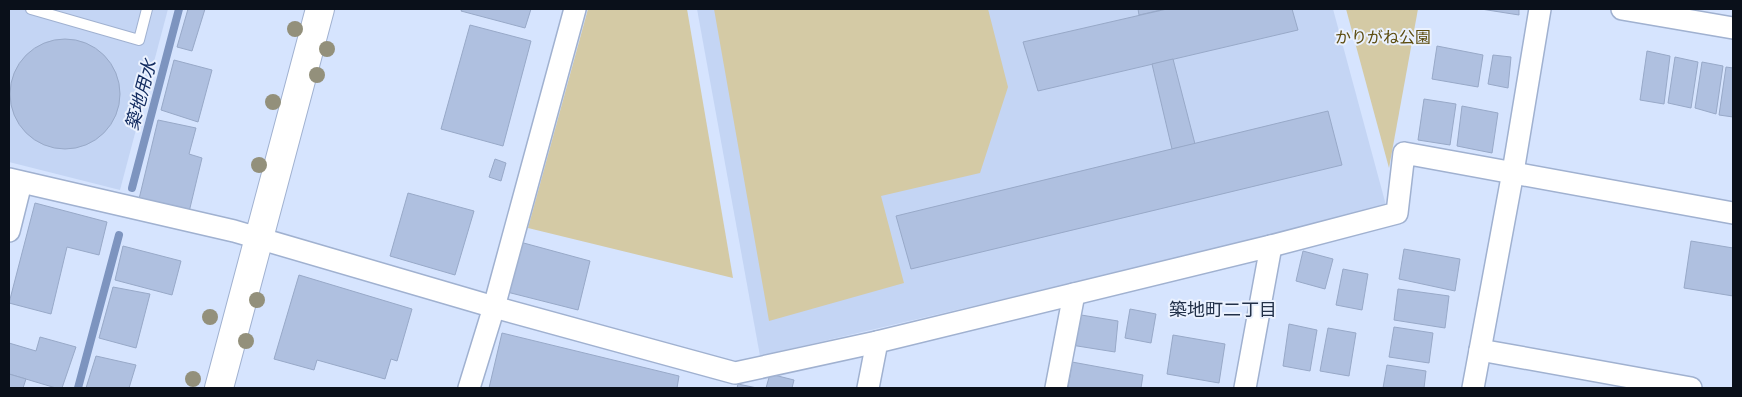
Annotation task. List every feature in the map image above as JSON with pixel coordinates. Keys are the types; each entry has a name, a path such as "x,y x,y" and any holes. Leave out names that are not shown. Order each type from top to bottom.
{"street":[{"path":"219,388 320,9"},
{"path":"469,388 494,307 575,9"},
{"path":"1473,388 1513,172 1540,9"},
{"path":"1622,9 1733,28"},
{"path":"9,231 15,181 234,230 494,307 735,373 877,342 1271,246 1397,213 1404,153 1733,213"},
{"path":"1245,388 1271,246"},
{"path":"1056,388 1074,294"},
{"path":"868,388 877,342"},
{"path":"1480,350 1691,388"}],"lane":[{"path":"32,9 139,40 147,9"}],"shaded area":[{"path":"9,9 168,9 120,190 9,162"},
{"path":"697,9 1333,9 1387,209 760,356"}],"green space":[{"path":"588,9 687,9 733,278 528,228"},
{"path":"714,9 988,9 1008,87 980,173 881,196 904,283 769,321"},
{"name":"かりがね公園","path":"1346,9 1418,9 1389,168"}],"building":[{"path":"188,9 205,9 192,51 177,47"},
{"path":"462,9 531,9 525,28 461,11"},
{"path":"1138,9 1161,9 1161,10 1139,15"},
{"path":"1167,9 1292,9 1298,30 1038,91 1023,42"},
{"path":"1481,9 1519,9 1519,15"},
{"path":"470,25 531,41 503,146 441,129"},
{"path":"65,39 86,43 104,55 116,73 120,94 116,115 104,133 86,145 65,149 44,145 26,133 14,115 10,94 14,73 26,55 44,43"},
{"path":"1437,46 1483,55 1478,87 1432,79"},
{"path":"1647,51 1670,56 1664,104 1640,100"},
{"path":"1493,55 1511,57 1508,88 1488,84"},
{"path":"1675,57 1698,62 1691,108 1668,103"},
{"path":"1173,59 1195,144 1172,149 1152,64"},
{"path":"174,60 212,70 198,122 161,110"},
{"path":"1702,62 1723,66 1716,114 1695,108"},
{"path":"1726,67 1733,68 1733,117 1719,115"},
{"path":"1424,99 1456,104 1450,145 1418,140"},
{"path":"1462,106 1498,113 1492,153 1457,146"},
{"path":"1328,111 1342,165 911,269 896,216"},
{"path":"158,120 196,128 189,154 202,158 189,212 139,199"},
{"path":"495,159 506,163 501,181 489,177"},
{"path":"408,193 474,211 455,275 390,256"},
{"path":"35,203 107,222 99,255 67,247 51,314 9,303"},
{"path":"1691,241 1733,248 1733,296 1684,288"},
{"path":"520,242 590,261 578,310 507,292"},
{"path":"123,246 181,261 172,295 115,280"},
{"path":"1404,249 1460,259 1455,291 1399,279"},
{"path":"1303,251 1333,259 1325,289 1296,281"},
{"path":"1343,269 1368,274 1362,310 1336,305"},
{"path":"299,275 412,309 397,361 391,359 385,379 317,360 314,370 274,359"},
{"path":"113,287 150,294 136,348 99,338"},
{"path":"1398,289 1449,296 1445,328 1394,320"},
{"path":"1130,309 1156,314 1151,343 1125,338"},
{"path":"1075,314 1118,321 1115,352 1071,345"},
{"path":"1289,324 1317,330 1310,371 1283,366"},
{"path":"1394,327 1433,333 1429,363 1389,357"},
{"path":"1328,328 1356,333 1349,376 1320,371"},
{"path":"502,333 679,376 677,388 489,388"},
{"path":"1173,335 1225,344 1219,383 1167,374"},
{"path":"40,337 76,347 62,388 56,388 9,374 9,343 36,351"},
{"path":"96,356 136,365 129,388 86,388"},
{"path":"1072,362 1143,375 1141,388 1068,388"},
{"path":"1387,365 1426,371 1424,388 1383,388"},
{"path":"9,374 26,379 23,388 9,388"},
{"path":"770,374 794,380 792,388 766,388"},
{"path":"738,384 757,388 737,388"}],"waterway":[{"name":"築地用水","path":"132,188 179,9"},
{"name":"築地用水","path":"78,388 119,235"}],"district":[{"name":"築地町二丁目","path":"1223,310"}]}
